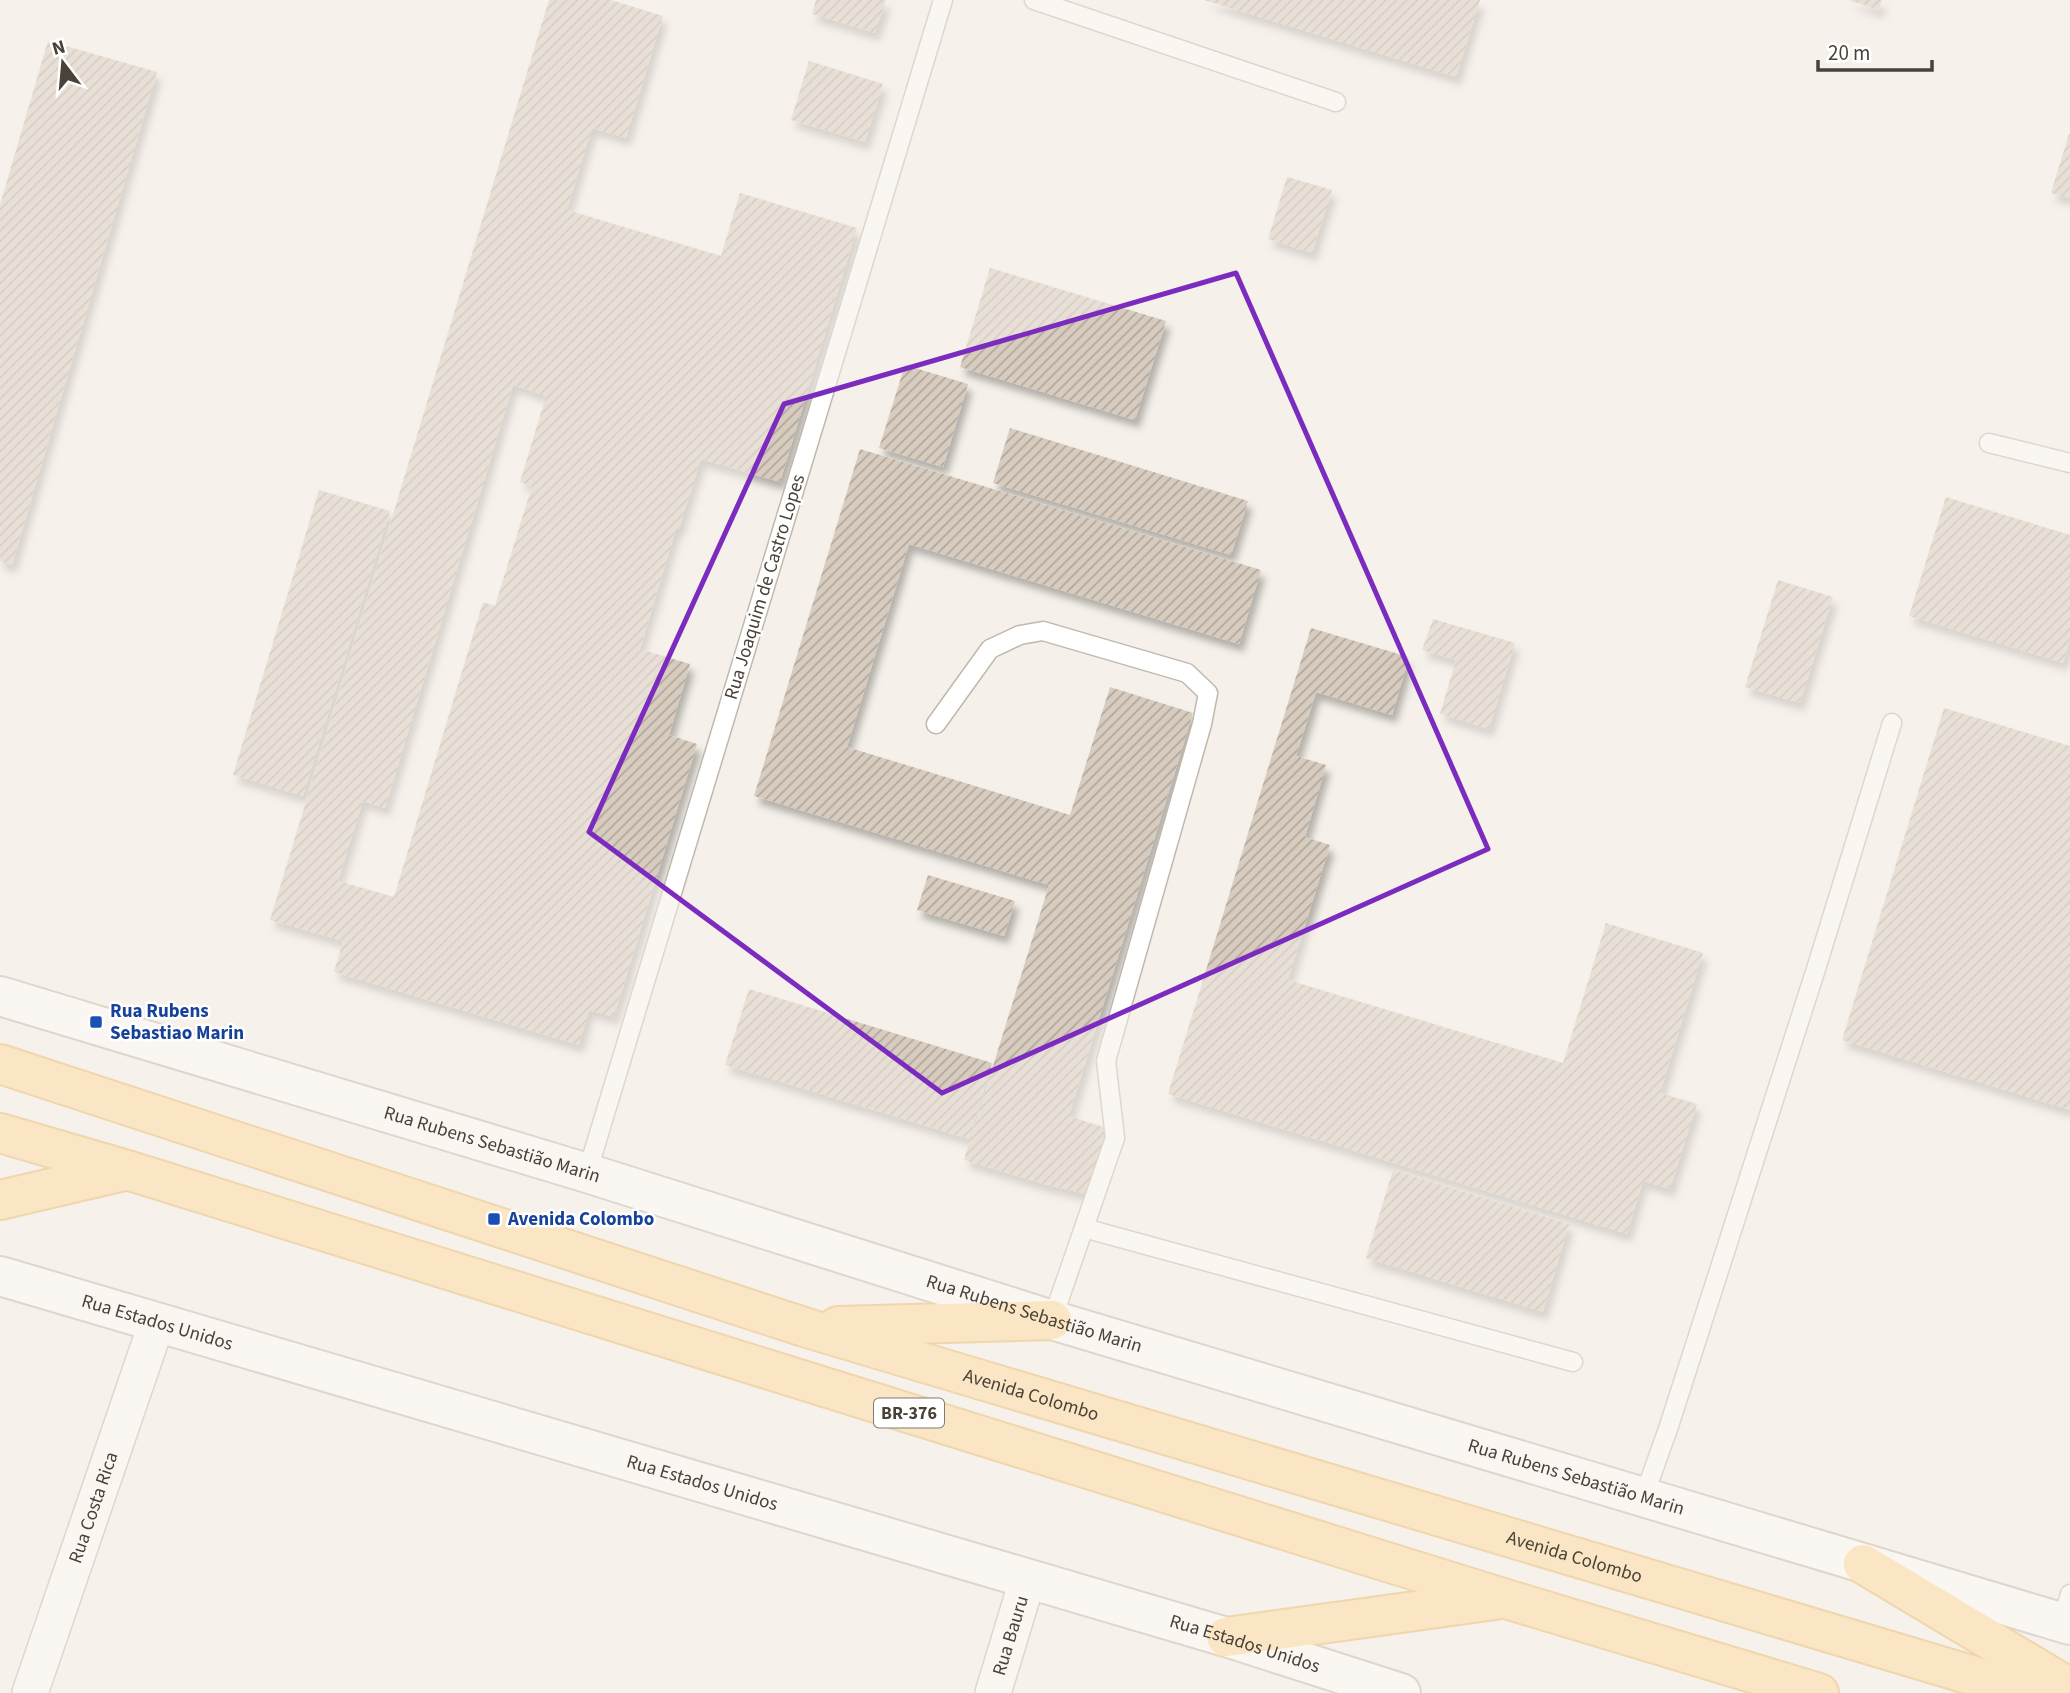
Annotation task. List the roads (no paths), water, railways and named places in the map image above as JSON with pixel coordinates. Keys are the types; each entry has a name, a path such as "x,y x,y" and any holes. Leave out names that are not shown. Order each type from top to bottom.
{"main road":[{"name":"Avenida Colombo","path":"0,1064 804,1327 2031,1693"},
{"name":"BR-376","path":"0,1133 127,1170 1506,1599 1819,1693"},
{"path":"0,1200 127,1170"},
{"path":"804,1327 1052,1320"},
{"path":"1863,1564 2070,1688"},
{"path":"1226,1637 1506,1599"}],"street":[{"name":"Rua Rubens Sebastião Marin","path":"0,996 587,1173 1052,1320 1643,1499 1863,1564 2067,1614"},
{"name":"Rua Estados Unidos","path":"0,1276 1028,1578 1401,1693"},
{"name":"Rua Costa Rica","path":"30,1693 157,1322"},
{"name":"Rua Bauru","path":"993,1693 1028,1578"}],"lane":[{"name":"Rua Joaquim de Castro Lopes","path":"587,1173 943,0"},
{"path":"1034,0 1336,102"},
{"path":"1989,443 2070,463"},
{"path":"936,724 990,649 1020,635 1043,631 1187,673 1208,694 1202,724 1106,1061 1115,1138 1052,1320"},
{"path":"1643,1499 1816,969 1892,723"},
{"path":"1084,1228 1573,1362"}],"place":[{"name":"Rua Rubens Sebastiao Marin","path":"96,1022"},
{"name":"Avenida Colombo","path":"494,1219"}]}
